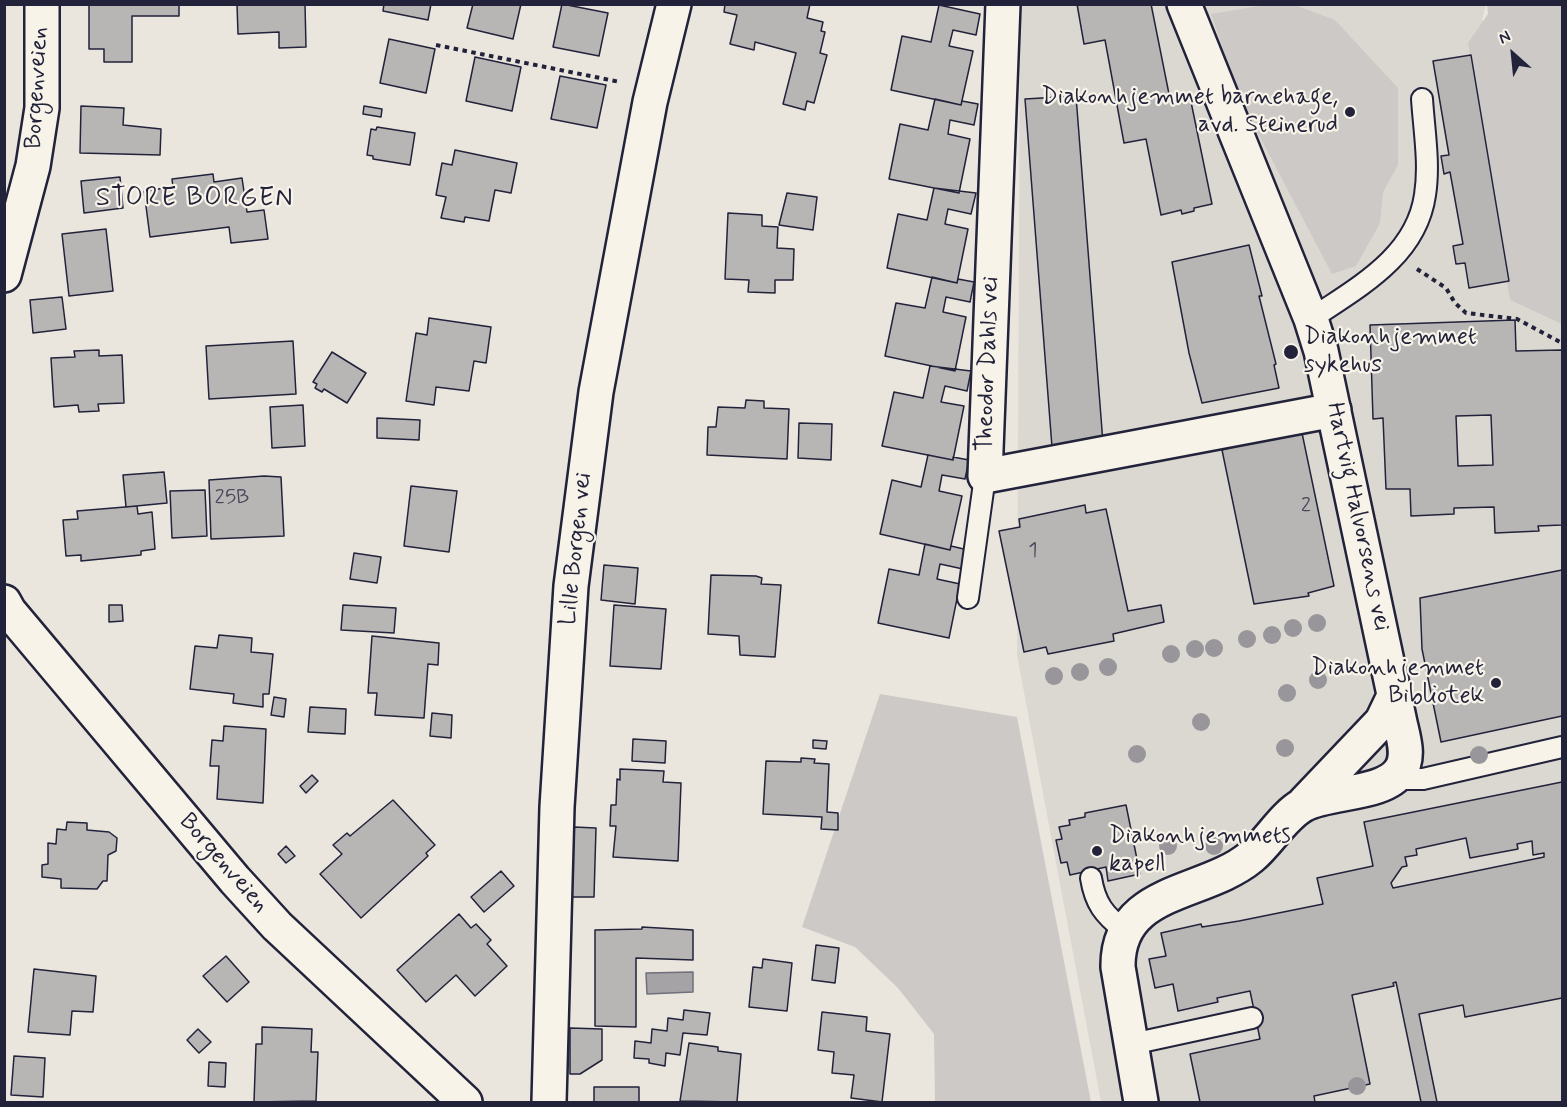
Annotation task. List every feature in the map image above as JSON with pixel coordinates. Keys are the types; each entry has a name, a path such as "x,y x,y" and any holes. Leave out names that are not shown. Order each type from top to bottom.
{"street":[{"name":"Borgenveien","path":"4,275 33,166 42,108 42,4"},
{"name":"Lille Borgen vei","path":"549,1102 557,807 571,586 596,392 650,102 674,4"},
{"name":"Theodor Dahls vei","path":"1003,4 985,476 1334,410"},
{"name":"Hartvig Halvorsens vei","path":"1184,4 1311,319 1329,378 1405,760 1400,771 1392,779"},
{"name":"Borgenveien","path":"6,616 277,927 465,1102"},
{"path":"1142,1102 1118,967 1118,946 1124,930 1136,914 1161,899 1226,873 1252,856 1382,721 1394,696"},
{"path":"1300,806 1318,798 1374,787 1392,779"}],"lane":[{"path":"1311,319 1378,273 1396,256 1421,215 1426,194 1422,99"},
{"path":"968,597 985,476"},
{"path":"1392,779 1423,779 1563,747"},
{"path":"1091,878 1098,906 1110,920 1124,930"},
{"path":"1132,1044 1252,1018"}],"path":[{"path":"436,45 624,83"},
{"path":"1396,256 1446,288 1455,303 1466,313 1517,319 1563,343"}],"shaded area":[{"name":"Diakonhjemmet sykehus","path":"1020,5 1486,5 1482,20 1562,49 1562,1102 1101,1102 1017,655"},
{"path":"1266,5 1295,5 1335,20 1398,88 1398,165 1383,192 1380,223 1356,266 1332,274 1241,101 1211,14"},
{"path":"1487,5 1562,5 1562,324 1510,300 1468,43 1488,14"},
{"path":"880,694 1017,717 1091,1102 935,1102 934,1034 898,988 855,947 802,927"},
{"path":"693,972 693,992 647,994 646,973"}],"building":[{"path":"89,4 179,4 179,16 132,16 132,62 104,62 104,49 89,49"},
{"path":"237,4 305,4 306,47 279,48 279,32 238,34"},
{"path":"384,4 431,4 428,20 383,11"},
{"path":"473,4 521,4 513,39 467,28"},
{"path":"562,4 608,13 599,56 553,47"},
{"path":"725,4 810,4 807,18 823,22 821,31 825,32 820,53 827,55 814,103 807,101 805,110 783,104 796,53 755,42 754,50 730,44 737,15 724,12"},
{"path":"1077,4 1151,4 1170,99 1190,97 1212,204 1194,208 1194,211 1182,214 1181,210 1161,215 1146,139 1124,143 1105,40 1084,44"},
{"path":"939,5 980,14 976,35 953,30 949,46 973,51 961,105 891,90 902,36 931,42"},
{"path":"389,39 435,49 426,93 380,83"},
{"path":"1471,55 1509,281 1469,288 1465,263 1456,264 1453,246 1463,244 1450,172 1444,174 1441,156 1449,155 1433,61"},
{"path":"475,57 521,67 512,111 466,101"},
{"path":"560,76 606,85 597,128 551,119"},
{"path":"1076,96 1103,443 1052,447 1025,99"},
{"path":"935,99 961,105 962,101 978,104 974,125 950,120 948,134 970,139 959,193 889,179 900,124 928,130"},
{"path":"81,106 124,108 123,125 161,129 160,155 80,153"},
{"path":"364,106 382,109 381,117 363,114"},
{"path":"377,127 415,133 410,165 373,159 373,156 367,155 371,129 376,130"},
{"path":"455,150 517,163 511,193 495,190 489,221 465,217 464,222 441,218 446,197 436,195 442,163 452,165"},
{"path":"213,174 214,182 242,178 247,212 264,210 268,239 231,243 229,227 150,237 144,191 173,187 172,179"},
{"path":"120,177 123,208 84,213 81,181"},
{"path":"934,188 976,193 971,214 948,209 945,224 968,229 957,283 887,268 898,214 927,220"},
{"path":"787,193 817,197 813,230 779,225"},
{"path":"728,213 762,215 762,226 778,227 777,248 794,249 793,280 775,280 775,293 748,292 749,280 725,279"},
{"path":"106,229 113,291 69,296 62,234"},
{"path":"1249,245 1262,296 1259,296 1276,364 1274,365 1279,388 1202,403 1189,353 1172,262"},
{"path":"932,277 957,283 958,279 974,282 970,302 946,297 943,312 966,317 955,371 885,356 896,303 925,308"},
{"path":"62,297 66,329 33,333 30,300"},
{"path":"429,318 491,327 486,363 474,361 469,391 436,387 434,405 406,401 416,333 427,335"},
{"path":"1515,320 1516,351 1562,350 1562,525 1538,526 1539,531 1495,533 1494,507 1454,508 1454,514 1411,516 1410,489 1386,489 1383,418 1373,419 1370,325","holes":["1491,415 1493,465 1458,466 1456,416"]},
{"path":"293,341 296,394 209,399 206,346"},
{"path":"99,350 99,356 122,355 124,403 98,404 99,411 79,412 78,405 54,407 51,358 75,357 74,351"},
{"path":"332,352 366,373 347,403 324,389 322,392 315,388 317,384 313,382"},
{"path":"930,366 971,371 967,391 945,386 941,402 964,406 953,460 882,446 894,392 923,398"},
{"path":"746,400 764,401 764,408 789,409 787,459 707,455 708,427 716,427 718,407 745,408"},
{"path":"303,405 305,446 272,448 270,407"},
{"path":"377,418 420,420 419,440 377,438"},
{"path":"799,423 832,424 831,460 798,458"},
{"path":"1302,433 1334,586 1308,593 1309,596 1254,604 1222,450 1248,443 1247,441"},
{"path":"928,455 953,460 953,457 969,460 965,479 942,475 939,491 962,496 950,550 880,534 892,480 921,487"},
{"path":"164,472 167,503 126,507 123,475"},
{"path":"281,477 284,536 211,539 209,480"},
{"path":"411,486 457,491 449,552 404,546"},
{"path":"205,490 207,536 172,538 170,491"},
{"path":"1085,505 1086,513 1106,509 1128,611 1161,605 1164,622 1113,634 1114,641 1048,654 1046,647 1024,652 999,531 1020,527 1019,519"},
{"path":"137,506 138,514 152,512 155,549 141,551 141,555 81,561 81,555 66,556 63,520 78,519 77,511"},
{"path":"925,544 950,550 951,546 968,550 963,569 940,564 937,579 960,584 949,638 878,623 889,569 919,575"},
{"path":"354,553 381,557 377,583 350,579"},
{"path":"604,565 638,568 635,604 601,600"},
{"name":"Diakonhjemmet Bibliotek","path":"1562,570 1562,716 1441,742 1422,649 1420,598"},
{"path":"711,575 756,576 762,578 761,584 781,585 775,657 740,655 739,636 708,634"},
{"path":"109,605 122,605 123,621 109,622"},
{"path":"343,605 396,608 394,633 341,630"},
{"path":"614,605 666,609 661,669 610,666"},
{"path":"219,635 252,638 251,652 273,654 269,694 263,694 263,707 233,703 234,694 190,689 195,646 217,648"},
{"path":"372,636 439,643 438,665 428,664 424,718 375,715 377,693 368,693"},
{"path":"274,697 286,699 284,717 271,715"},
{"path":"310,707 346,709 345,734 308,732"},
{"path":"432,713 452,715 451,738 430,736"},
{"path":"224,726 266,729 263,803 217,799 219,766 210,766 212,740 223,741"},
{"path":"633,739 666,741 665,763 632,761"},
{"path":"813,740 827,741 826,749 813,748"},
{"path":"801,758 815,759 814,763 829,764 827,812 838,813 838,830 821,829 822,817 763,814 766,761 801,762"},
{"path":"620,769 664,771 663,782 681,783 678,861 613,857 616,826 610,826 611,805 616,805 617,779 620,780"},
{"path":"312,775 318,781 306,793 300,786"},
{"path":"1562,782 1562,998 1465,1017 1463,1005 1419,1014 1437,1102 1421,1102 1396,982 1393,983 1394,986 1352,995 1370,1084 1314,1096 1315,1102 1200,1102 1190,1054 1260,1039 1250,991 1217,998 1218,1002 1178,1011 1173,984 1155,988 1149,959 1166,956 1161,933 1201,924 1202,927 1239,921 1323,904 1317,878 1373,866 1364,822","holes":["1466,838 1470,858 1518,849 1517,844 1532,841 1533,855 1544,853 1544,857 1393,888 1391,883 1402,867 1407,866 1405,857 1417,855 1416,849"]},
{"path":"393,800 435,845 426,853 428,856 361,918 320,874 342,854 333,845 347,833 350,836"},
{"name":"Diakonhjemmets kapell","path":"1126,805 1140,874 1108,881 1106,867 1070,875 1067,862 1061,863 1056,840 1062,839 1059,827 1070,825 1069,820 1085,817 1085,813"},
{"path":"67,822 87,823 87,830 109,832 117,838 116,851 108,855 107,881 103,881 97,889 61,888 61,879 42,877 42,865 48,864 48,843 56,844 57,829 66,830"},
{"path":"574,827 596,828 594,897 572,897"},
{"path":"286,846 295,856 286,863 278,854"},
{"path":"501,871 514,886 484,912 471,897"},
{"path":"459,914 471,928 476,924 491,940 487,944 507,966 475,996 456,975 426,1002 397,970"},
{"path":"642,927 693,930 693,960 636,958 636,1027 595,1026 595,930 642,929"},
{"path":"816,945 839,948 835,983 812,980"},
{"path":"226,956 249,982 227,1002 203,976"},
{"path":"763,959 792,963 787,1011 749,1007 753,967 762,968"},
{"path":"34,969 96,976 93,1012 72,1011 70,1035 28,1032"},
{"path":"684,1010 710,1013 707,1035 683,1033 680,1055 666,1053 665,1066 649,1063 649,1059 634,1058 635,1041 651,1043 652,1029 667,1031 668,1018 683,1020"},
{"path":"822,1012 867,1017 866,1031 890,1034 882,1102 851,1098 854,1075 832,1073 834,1052 818,1050"},
{"path":"262,1027 312,1029 311,1052 318,1052 316,1101 254,1102 256,1044 262,1044"},
{"path":"570,1028 602,1029 602,1060 580,1074 570,1074"},
{"path":"198,1029 211,1042 199,1053 187,1040"},
{"path":"689,1043 718,1047 718,1051 741,1054 737,1102 680,1101"},
{"path":"14,1056 45,1058 43,1097 11,1095"},
{"path":"209,1062 226,1063 225,1087 208,1086"},
{"path":"594,1087 639,1087 639,1102 594,1102"}],"place":[{"name":"Diakonhjemmet barnehage, avd. Steinerud","path":"1350,112"},
{"name":"Diakonhjemmet sykehus","path":"1291,352"},
{"name":"Diakonhjemmet Bibliotek","path":"1496,683"},
{"name":"Diakonhjemmets kapell","path":"1097,851"}],"district":[{"name":"STORE BORGEN","path":"195,200"}]}
